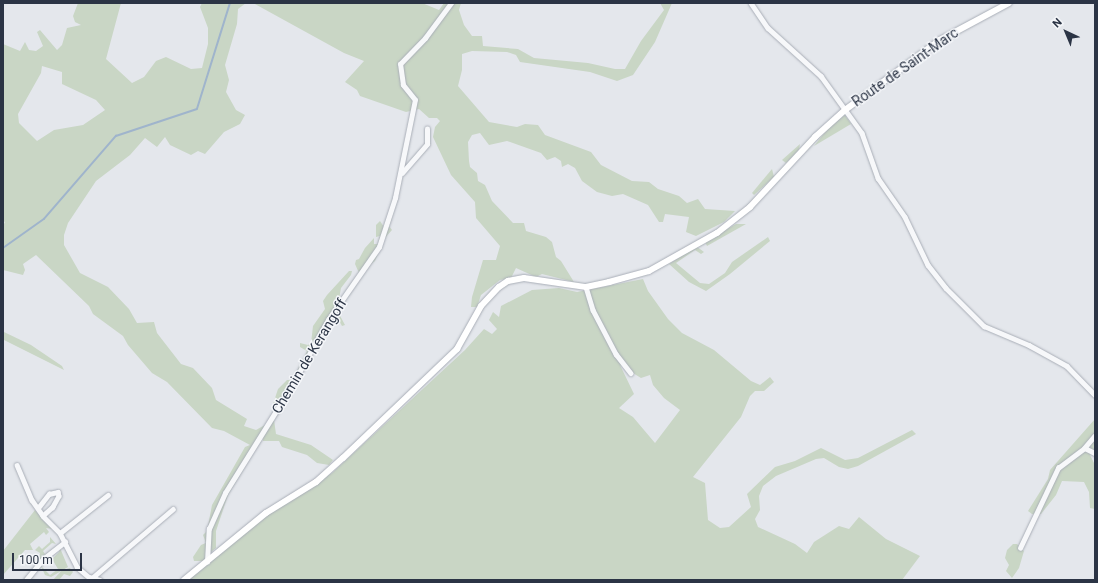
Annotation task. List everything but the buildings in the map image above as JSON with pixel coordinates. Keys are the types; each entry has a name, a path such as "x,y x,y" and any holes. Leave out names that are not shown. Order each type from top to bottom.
{"street":[{"name":"Chemin de Kerangoff","path":"207,562 209,529 225,494 291,387 328,320 379,247 400,174 415,100 403,85 400,64 425,38 451,3"},
{"path":"751,3 768,28 821,76 862,133 878,178 905,217 928,265 946,288 984,326 1029,344 1068,366 1095,395"},
{"name":"Route de Saint-Marc","path":"586,287 649,271 732,222 845,110 940,40 1009,3"},
{"path":"400,174 427,144 427,129"},
{"path":"184,580 266,513 316,482 343,458 457,349 481,306 499,287 508,281 524,278 586,287 593,310 616,354 631,373"},
{"path":"1020,548 1058,468 1085,448 1095,436"},
{"path":"1085,448 1095,453"},
{"path":"17,465 38,508 43,516 60,533 78,567 89,578 100,580"},
{"path":"38,508 49,494 58,492 60,496 53,507 43,516"},
{"path":"60,533 108,495"},
{"path":"89,578 173,510"},
{"path":"26,580 43,559 65,542"}],"green space":[{"path":"78,3 121,3 106,59 132,83 144,77 156,61 166,57 191,69 202,68 208,44 208,28 200,7 202,3 246,3 238,9 237,24 225,65 229,80 226,92 236,110 245,115 240,124 224,132 205,154 198,151 191,155 170,145 165,137 157,147 145,138 130,155 96,181 68,223 64,235 64,245 80,273 108,287 129,309 137,323 154,322 157,333 181,364 193,368 212,388 216,400 247,419 244,426 256,430 274,420 276,434 311,445 333,460 329,465 317,463 307,455 282,447 279,441 263,441 263,437 228,495 216,531 216,548 205,557 205,561 194,561 193,557 201,545 206,543 203,535 207,531 212,505 245,447 250,445 224,431 212,428 167,382 152,373 128,345 123,336 93,314 89,306 36,255 23,264 25,270 23,275 3,270 3,224 5,223 3,219 3,44 20,51 25,42 29,50 36,51 43,46 37,32 40,30 57,50 62,45 67,28 81,25 75,22 73,16","holes":["42,66 62,72 62,84 96,100 105,110 83,125 54,130 37,141 19,123 18,114 41,73"]},
{"path":"253,3 422,3 439,10 444,3 461,3 459,10 464,25 472,36 482,36 483,46 518,49 534,58 588,63 615,69 625,69 641,41 664,10 660,3 672,3 655,42 633,75 617,81 590,72 520,62 516,55 507,52 472,51 462,54 462,70 458,86 489,122 517,127 525,124 538,125 545,135 591,152 601,165 632,181 649,182 658,189 679,196 687,203 698,199 705,209 735,211 724,222 696,236 686,232 689,217 665,214 663,222 659,222 648,205 623,194 612,196 597,192 582,181 575,168 568,164 562,167 561,161 555,157 547,160 541,153 507,141 489,145 480,133 472,135 468,142 469,161 470,167 477,173 478,181 485,185 492,201 513,223 524,223 526,231 546,237 552,242 556,257 561,261 574,282 542,274 536,277 516,268 511,278 500,280 481,295 477,307 471,307 472,297 483,260 496,260 500,246 476,218 475,202 451,175 433,137 435,127 440,121 437,118 429,118 419,109 406,112 360,96 357,90 345,82 364,61 344,53"},
{"path":"845,115 851,124 814,146 830,126"},
{"path":"800,144 799,150 786,163 782,160"},
{"path":"772,169 774,177 754,195 752,193"},
{"path":"387,218 392,218 389,226 392,230 384,239 375,261 359,273 355,264 356,260 359,259 365,248 374,238 374,244 378,244 380,236 376,237 376,225 380,221 384,227"},
{"path":"736,224 746,224 707,246 705,242"},
{"path":"768,237 770,241 730,274 706,291 689,282 669,264 696,246 704,252 701,254 695,250 676,263 700,283 709,284 725,273 732,262"},
{"path":"349,271 352,271 351,275 341,288 337,310 345,325 342,326 336,315 333,317 295,382 288,401 281,406 273,404 278,389 287,380 292,380 307,351 300,347 300,343 308,345 311,343 313,326 325,309 323,301"},
{"path":"643,279 648,291 668,319 682,333 714,350 751,381 760,385 770,377 774,382 764,391 755,391 750,396 741,417 693,477 705,483 708,520 720,528 729,527 751,507 747,494 775,467 795,461 821,448 845,460 858,458 912,430 916,434 858,466 848,469 839,467 824,458 816,459 776,476 763,486 759,496 760,510 755,519 758,527 795,544 807,553 814,542 839,526 849,529 859,517 886,539 920,556 902,580 188,580 266,514 332,473 465,350 484,329 492,334 497,329 489,320 493,312 499,317 501,306 532,290 559,288 577,292","holes":["620,365 641,378 650,375 653,385 664,398 680,410 655,443 633,417 619,408 634,394"]},
{"path":"4,332 31,345 62,366 64,370 4,340"},
{"path":"1095,419 1095,448 1090,455 1095,465 1095,509 1090,508 1089,492 1084,482 1062,481 1056,495 1041,514 1032,514 1028,511 1048,479 1050,470"},
{"path":"35,510 53,529 46,528 49,532 46,535 44,532 30,544 33,550 25,550 3,575 3,551"},
{"path":"50,537 56,544 52,543 43,551 45,554 39,560 40,553 35,550 39,546 42,549 50,542"},
{"path":"1013,544 1017,544 1024,551 1019,568 1012,578 1006,571 1009,565 1005,558 1007,550"},
{"path":"60,548 68,567 51,577 45,575 41,566 50,575 58,569 52,559 59,552"},
{"path":"70,568 73,572 70,576 64,574 59,580 53,580 62,570"}],"waterway":[{"path":"3,248 44,219 116,136 197,109 230,3"}]}
